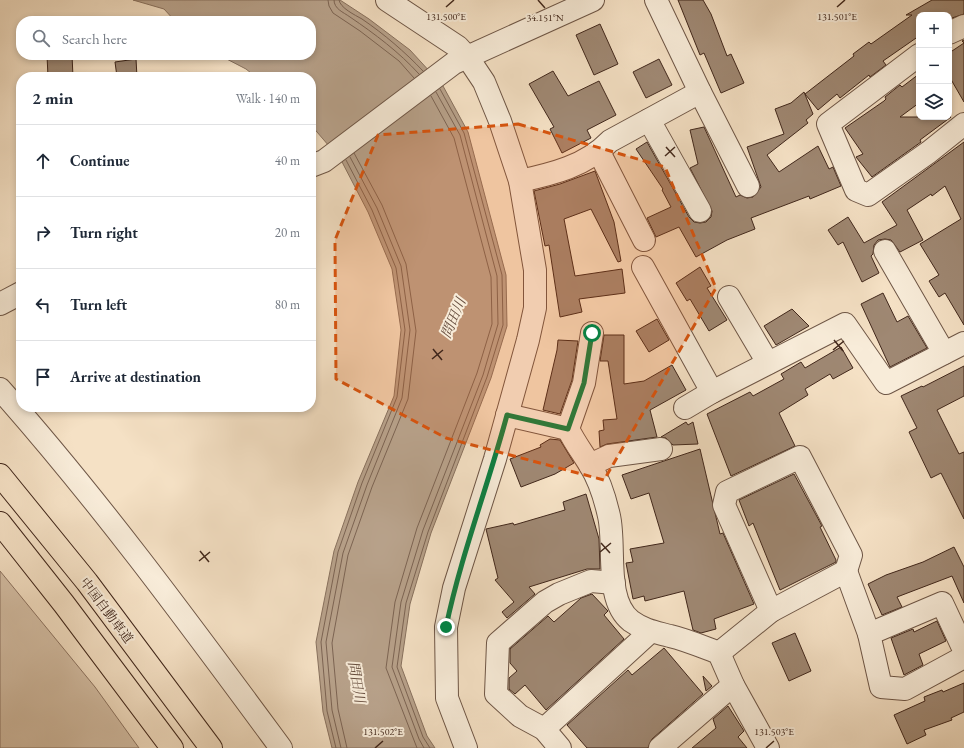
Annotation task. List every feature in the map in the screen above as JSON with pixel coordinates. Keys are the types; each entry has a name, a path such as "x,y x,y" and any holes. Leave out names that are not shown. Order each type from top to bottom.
{"highway":[{"name":"中国自動車道","path":"0,475 87,582 211,748"},
{"path":"0,523 64,604 172,748"}],"street":[{"path":"387,0 458,47 461,60 484,82 500,121 520,181 535,270 535,308 528,340 495,459 454,588 446,627 447,698 466,748"},
{"path":"318,164 461,60 593,0"},
{"path":"656,0 700,92 748,186"},
{"path":"952,32 964,26"},
{"path":"916,57 828,124 856,190 868,195 929,152 964,124"},
{"path":"520,181 558,172 599,152 610,141 700,92"},
{"path":"649,120 700,211"},
{"path":"599,152 644,240"},
{"path":"885,250 944,353"},
{"path":"643,266 712,392"},
{"path":"0,304 16,296"},
{"path":"729,297 768,363"},
{"path":"685,408 712,392 845,324 886,383 964,343"},
{"path":"592,333 584,383 568,429 602,488 610,518 614,583 620,610 630,620 650,632 671,636 720,652"},
{"path":"0,389 16,407"},
{"path":"20,412 49,445 142,563 281,748"},
{"path":"507,415 568,429"},
{"path":"590,465 609,456 662,449"},
{"path":"771,611 724,505 727,492 800,457 851,555 846,571 869,634 880,687 905,689 964,657"},
{"path":"720,652 771,611 846,571"},
{"path":"560,748 544,729 520,716 496,694 498,643 545,602 559,594 591,581 614,583"},
{"path":"869,634 942,603 964,650"},
{"path":"544,729 650,632"},
{"path":"720,652 733,685 768,748"},
{"path":"660,748 733,685"}],"highlighted area":[{"path":"518,124 665,167 716,288 604,480 446,438 336,379 335,240 378,135"}],"shaded area":[{"path":"0,571 95,687 139,748 0,748"}],"water":[{"name":"問田川","path":"133,0 340,0 369,19 410,50 443,86 468,132 506,275 507,326 491,378 431,533 410,604 401,666 427,736 435,748 332,748 323,712 316,642 334,551 358,482 394,396 401,330 392,269 368,212 341,160 316,131 316,72 250,72 229,60 316,60 316,16 170,16 164,9"}],"building":[{"path":"678,0 703,0 711,14 727,56 731,54 744,83 721,93 704,53 700,55"},
{"path":"932,0 964,0 964,14 952,18 952,12 916,12 916,38 883,61 886,65 870,77 869,75 840,98 837,94 818,110 805,94 854,56 853,54 869,42 871,44 912,15 906,15"},
{"path":"600,24 618,64 594,75 576,35"},
{"path":"964,43 964,102 952,81 952,51"},
{"path":"659,59 672,85 646,98 633,72"},
{"path":"47,60 72,60 73,72 48,72"},
{"path":"136,60 137,72 116,72 115,62"},
{"path":"553,71 568,96 599,81 616,115 587,130 591,138 562,153 550,129 554,127 529,84"},
{"path":"916,76 916,105 900,117 916,117 916,120 947,120 920,140 921,142 872,177 856,157 863,154 845,128 884,101 886,99 885,97 900,85 902,87"},
{"path":"804,92 813,114 806,120 808,123 767,155 779,172 818,146 829,169 833,167 841,186 810,199 809,196 751,218 755,229 727,240 696,257 679,227 656,237 647,218 671,207 662,190 663,189 636,149 647,142 689,217 694,222 706,222 711,217 712,211 690,168 698,164 690,130 704,127 736,197 740,195 747,198 753,197 761,187 747,147 784,134 775,109 791,103"},
{"path":"964,142 964,325 945,293 939,297 929,281 939,275 920,244 961,219 945,186 932,196 931,194 907,210 923,240 900,252 891,240 878,240 874,245 873,254 871,256 879,273 862,282 843,242 838,245 828,230 848,217 864,243 897,225 882,202"},
{"path":"595,171 614,222 621,261 618,262 591,209 564,219 575,276 622,269 625,293 579,299 582,312 560,317 549,245 545,246 534,191 560,184"},
{"path":"700,267 711,286 707,288 727,320 709,331 690,299 687,301 676,283"},
{"path":"883,293 897,322 908,316 927,348 890,367 861,304"},
{"path":"792,309 809,326 776,345 764,326"},
{"path":"657,319 669,340 649,352 636,331"},
{"path":"604,335 624,335 624,384 644,381 672,365 686,390 650,410 657,437 607,444 600,447 599,431 604,430 603,420 617,419 608,361 600,361"},
{"path":"558,340 578,341 572,380 560,414 543,410"},
{"path":"841,347 853,368 833,379 830,374 805,389 808,395 779,413 795,446 731,476 707,414 750,392 753,396 784,379 781,374 801,362 805,368"},
{"path":"964,366 964,396 937,410 959,454 964,452 964,519 941,473 931,478 909,432 917,428 901,396 922,386 923,387"},
{"path":"686,422 688,425 693,422 698,444 673,445 666,438 661,437"},
{"path":"550,439 560,440 574,463 555,474 521,487 510,459 541,447 540,445"},
{"path":"700,449 720,534 723,533 754,604 714,619 716,629 701,633 693,630 684,591 645,601 644,596 633,599 626,563 633,562 630,549 664,543 649,493 631,499 622,475"},
{"path":"794,474 822,526 820,527 836,562 780,590 753,523 749,526 739,500"},
{"path":"586,494 599,539 600,569 587,569 529,587 535,594 507,618 502,612 514,602 495,580 498,578 486,529 513,523 514,525 565,510 563,502"},
{"path":"954,547 964,567 964,603 952,576 897,597 902,607 882,615 868,584 886,575 923,562"},
{"path":"592,594 608,611 604,615 624,639 546,710 525,685 515,694 509,689 509,678 517,671 510,663 510,649 548,616 554,622 581,598"},
{"path":"937,621 946,641 919,654 923,665 904,675 891,638 913,629 914,632"},
{"path":"795,633 811,671 789,681 772,643"},
{"path":"664,648 703,694 652,739 648,748 587,748 567,725 628,670 632,675"},
{"path":"703,676 712,686 706,691"},
{"path":"964,683 964,712 951,718 952,720 924,730 926,735 907,744 894,715 925,701 924,697 942,690 943,692"},
{"path":"728,706 744,731 738,737 747,748 692,748 716,728 713,719"}],"route":[{"path":"446,627 454,588 495,459 507,415 568,429 584,383 592,333"}]}
